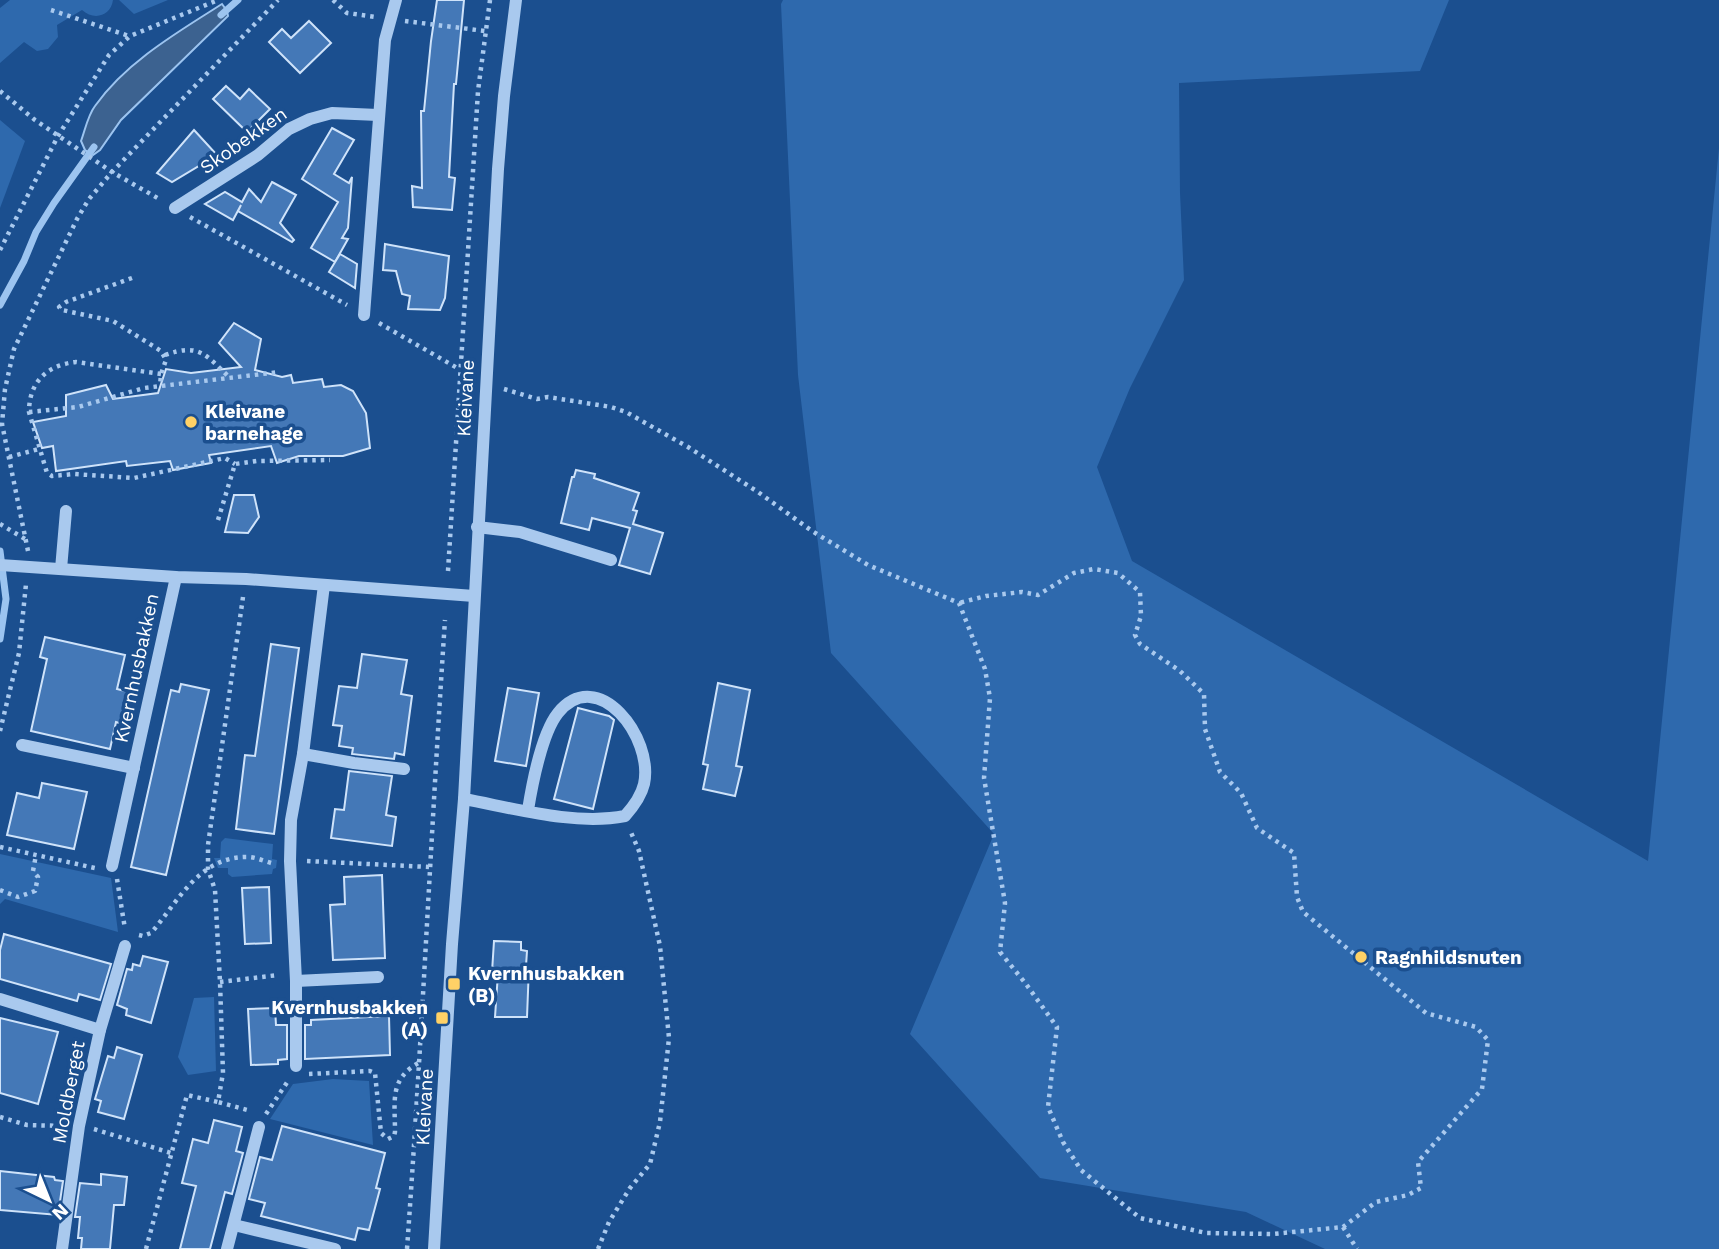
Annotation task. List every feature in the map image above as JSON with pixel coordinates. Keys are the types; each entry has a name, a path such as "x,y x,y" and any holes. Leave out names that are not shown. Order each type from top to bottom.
{"street":[{"path":"364,314 385,40 396,0"},
{"name":"Kleivane","path":"434,1249 452,944 464,799 503,96 516,0"},
{"name":"Skobekken","path":"175,208 247,163 289,129 310,119 332,113 378,115"},
{"path":"61,569 66,511"},
{"path":"477,527 520,532 611,560"},
{"name":"Kvernhusbakken","path":"0,565 474,596"},
{"name":"Kvernhusbakken","path":"108,870 134,768 176,577"},
{"path":"295,1072 296,977 289,861 291,820 303,754 324,585"},
{"path":"464,799 581,820 605,820 625,816 644,784 644,752 638,735 624,716 598,698 577,700 566,705 554,719 533,781 528,810"},
{"name":"Kvernhusbakken","path":"22,745 134,768"},
{"path":"303,754 404,769"},
{"name":"Moldberget","path":"62,1249 79,1126 100,1030 126,939"},
{"path":"296,977 378,977"},
{"path":"0,999 100,1030"},
{"path":"227,1249 259,1127"},
{"path":"234,1225 335,1249"}],"path":[{"path":"0,250 58,136 109,55 130,36 218,0"},
{"path":"28,552 2,424 5,389 15,349 89,199 278,0"},
{"path":"448,571 478,91 490,0"},
{"path":"51,10 130,36"},
{"path":"0,91 35,120 112,172 459,369"},
{"path":"132,278 65,302 59,307 62,310 113,321 165,355"},
{"path":"165,355 183,349 198,351 229,378"},
{"path":"160,386 165,355"},
{"path":"160,374 76,362 47,371 40,377 31,394 29,412 45,470 51,475 134,478 225,458 236,464 257,461 330,460"},
{"path":"29,412 78,407 144,388 279,372"},
{"path":"485,387 515,390 537,399 548,397 626,412 688,447 812,531 868,565 958,603 1021,592 1038,595 1074,573 1094,569 1118,573 1140,592 1141,615 1135,635 1140,644 1180,671 1204,694 1205,729 1220,772 1241,793 1257,828 1294,853 1297,897 1303,912 1426,1013 1476,1027 1488,1040 1482,1089 1418,1162 1421,1188 1408,1195 1376,1202 1343,1227 1273,1234 1206,1233 1140,1219 1081,1170 1063,1142 1048,1107 1057,1027 1027,984 1000,952 1005,903 984,778 990,698 985,669 958,603"},
{"path":"9,457 39,449"},
{"path":"218,520 236,464"},
{"path":"0,524 26,540"},
{"path":"0,731 19,653 26,583"},
{"path":"218,1102 223,1073 220,982 215,890 208,869 208,845 243,597"},
{"path":"407,1249 444,620"},
{"path":"598,1249 608,1222 629,1188 650,1164 660,1122 668,1038 660,946 639,851 625,816"},
{"path":"0,847 108,870 118,885 126,939"},
{"path":"0,890 19,897 35,891 38,877 33,871 36,855"},
{"path":"136,934 143,936 151,933 189,883 219,862 248,857 278,865 289,861 429,867"},
{"path":"220,982 296,977"},
{"path":"146,1249 187,1095 265,1114 295,1072 370,1071 375,1073 381,1133 388,1139 394,1136 395,1132 399,1079 420,1062"},
{"path":"0,1117 27,1125 79,1126 104,1131 170,1153"},
{"path":"1343,1227 1357,1249"}],"shaded area":[{"path":"10,0 113,0 109,10 101,15 92,15 82,10 57,25 58,37 48,49 37,51 24,42 0,63 0,8"},
{"path":"119,0 168,0 134,14"},
{"path":"783,0 1449,0 1420,71 1179,83 1184,280 1130,388 1097,467 1132,561 1648,861 1719,148 1719,1249 1325,1249 1246,1212 1040,1178 910,1034 994,834 831,653 798,375 781,4"},
{"path":"222,4 228,16 121,120 100,150 93,155 85,150 81,141 89,118 95,106 122,75 154,49"},
{"path":"0,120 25,141 0,208"},
{"path":"225,838 273,844 272,859 277,860 272,874 232,877 228,874 228,868 218,868 214,858 220,858 221,842"},
{"path":"0,854 111,878 118,932 5,899 0,904"},
{"path":"214,997 216,1071 188,1075 178,1057 194,998"},
{"path":"333,1079 369,1081 373,1145 270,1119 293,1084"}],"building":[{"path":"437,0 464,0 454,84 449,177 455,178 452,210 413,207 412,186 422,188 421,111 424,111"},
{"path":"309,21 331,43 300,73 269,42 282,29 291,38"},
{"path":"226,86 240,99 249,89 270,109 247,132 213,99"},
{"path":"332,128 354,140 334,174 349,183 352,177 348,228 342,238 348,239 335,262 311,248 338,202 302,179"},
{"path":"194,130 217,155 172,182 157,173"},
{"path":"272,182 296,195 280,223 294,240 292,242 238,211 241,205 233,220 205,204 225,192 242,202 249,189 261,202"},
{"path":"385,244 449,256 445,298 440,310 408,309 410,296 402,294 396,271 383,270"},
{"path":"340,254 357,264 355,288 329,272"},
{"path":"234,323 261,339 255,370 282,377 291,375 293,383 322,379 324,387 341,385 353,391 366,413 370,448 343,456 299,456 277,463 271,446 209,455 211,463 173,470 170,461 127,466 126,461 56,471 53,446 42,448 33,422 66,416 66,395 106,385 113,399 158,393 166,369 191,373 241,367 219,343"},
{"path":"576,470 595,474 594,478 639,493 633,510 637,511 633,524 663,533 650,574 619,565 630,528 592,518 589,530 561,523"},
{"path":"234,495 254,495 259,517 248,533 225,532"},
{"path":"45,637 125,655 117,689 133,693 126,725 116,722 110,749 31,731 47,659 40,657"},
{"path":"271,644 299,648 274,834 236,829 245,755 255,756"},
{"path":"362,654 407,660 401,694 412,696 404,755 395,753 394,759 352,754 353,748 339,746 342,726 333,725 339,686 357,688"},
{"path":"718,683 750,690 736,766 742,767 735,796 703,789 708,765 703,764"},
{"path":"181,684 209,690 166,875 131,867 171,690 179,692"},
{"path":"508,688 539,693 526,766 495,761"},
{"path":"578,708 609,716 614,720 593,809 554,799"},
{"path":"349,771 392,776 386,815 396,817 392,846 331,838 335,809 344,810"},
{"path":"42,783 87,792 74,849 7,835 17,793 39,798"},
{"path":"382,875 385,958 333,960 330,905 345,904 344,877"},
{"path":"269,887 271,943 245,944 242,888"},
{"path":"4,934 111,964 100,1000 79,994 77,1001 0,979 0,950"},
{"path":"494,941 521,942 521,950 527,951 527,1017 495,1017 498,973 492,972"},
{"path":"143,956 168,962 151,1023 126,1015 127,1009 117,1005 127,969 132,970 133,964 140,966"},
{"path":"275,1008 276,1025 287,1025 287,1059 278,1060 278,1064 251,1065 248,1009"},
{"path":"389,1016 390,1055 305,1059 305,1025 311,1025 311,1020"},
{"path":"0,1018 58,1032 38,1104 0,1093"},
{"path":"117,1047 142,1055 124,1119 98,1112 101,1101 95,1099 108,1056 114,1058"},
{"path":"214,1120 242,1127 236,1151 243,1153 232,1194 225,1192 210,1249 180,1249 196,1186 182,1183 193,1139 208,1143"},
{"path":"282,1126 385,1153 376,1188 380,1189 369,1230 358,1228 355,1240 261,1216 265,1203 249,1199 260,1157 272,1160"},
{"path":"0,1171 54,1177 55,1180 63,1181 58,1215 0,1210"},
{"path":"101,1174 127,1177 124,1205 114,1205 110,1249 81,1249 82,1238 78,1238 80,1217 75,1217 80,1183 101,1185"}],"waterway":[{"path":"221,15 238,0"},
{"path":"0,305 36,232 94,147"},
{"path":"0,551 6,599 0,639"}],"place":[{"name":"Kleivane barnehage","path":"191,422"},
{"name":"Ragnhildsnuten","path":"1361,957"},
{"name":"Kvernhusbakken (B)","path":"454,984"},
{"name":"Kvernhusbakken (A)","path":"442,1018"}]}
